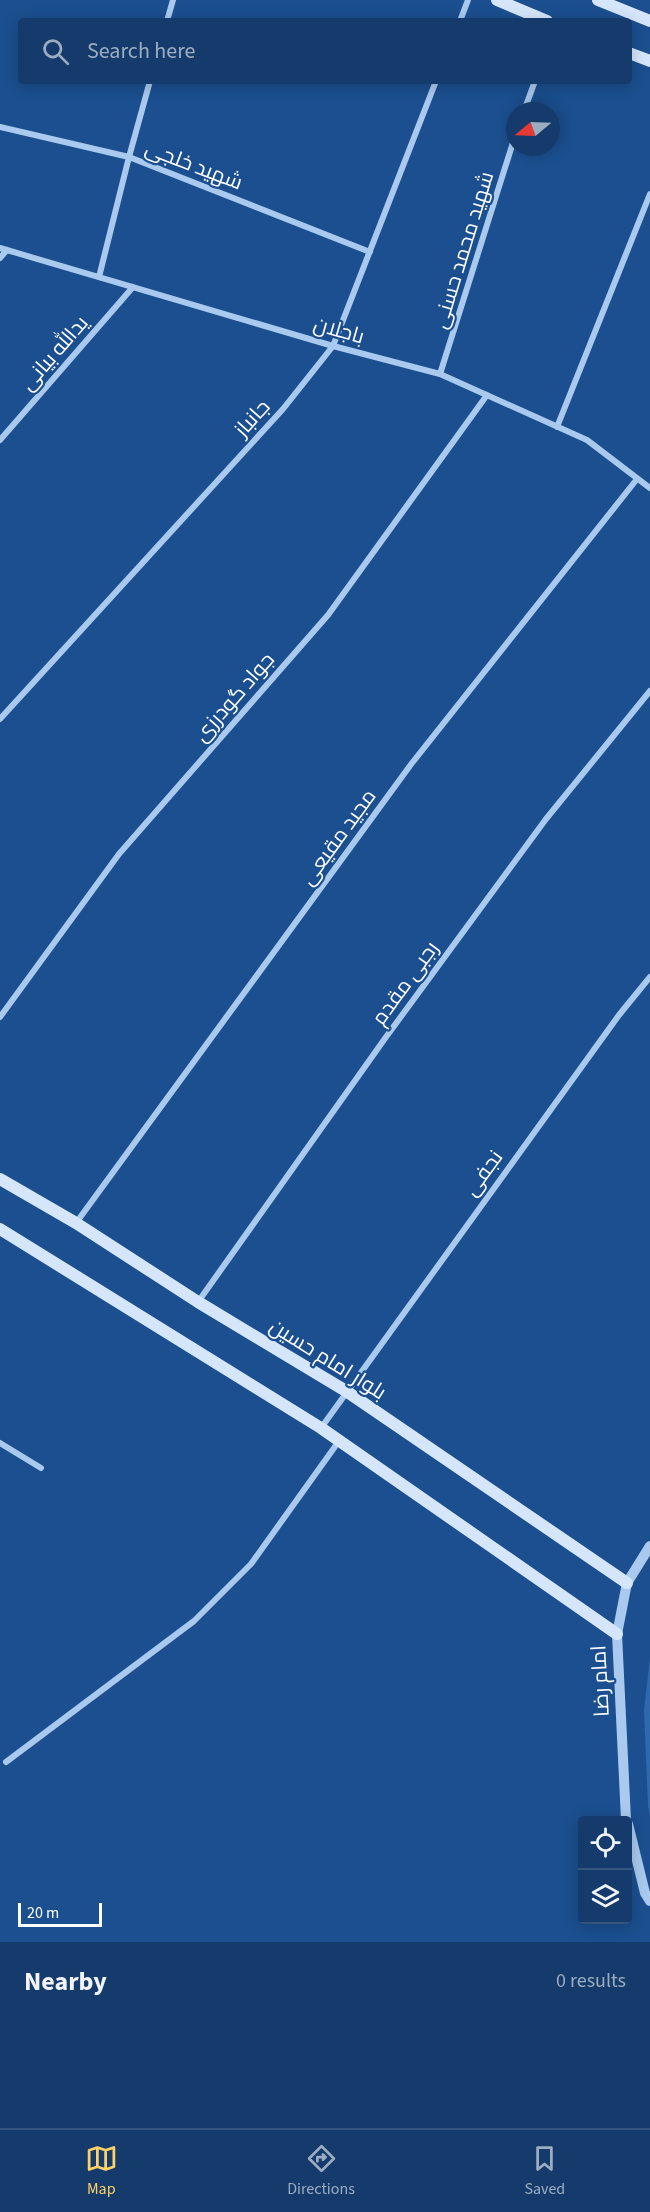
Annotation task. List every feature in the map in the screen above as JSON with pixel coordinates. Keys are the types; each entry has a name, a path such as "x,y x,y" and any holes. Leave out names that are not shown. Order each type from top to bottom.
{"main road":[{"path":"497,0 540,18"},
{"path":"598,0 650,21"},
{"path":"632,54 650,62"},
{"name":"بلوار امام حسین","path":"0,1179 76,1223 198,1302 346,1391 627,1584"},
{"path":"0,1229 321,1428 617,1634"}],"street":[{"path":"169,18 173,0"},
{"path":"461,18 468,0"},
{"path":"99,277 149,84"},
{"name":"جانباز","path":"0,719 283,409 333,346 435,84"},
{"path":"527,102 534,84"},
{"name":"شهید خلجی","path":"0,127 129,157 370,252"},
{"name":"شهید محمد حسنی","path":"440,374 509,156"},
{"path":"557,427 650,194"},
{"path":"0,258 3,249"},
{"name":"باجلان","path":"3,249 333,346 440,374 587,440 650,488"},
{"name":"یدالله بیانی","path":"0,440 133,287"},
{"name":"جواد گودرزی","path":"0,1017 119,854 328,615 487,395"},
{"name":"مجید مقیعی","path":"76,1223 412,763 637,479"},
{"name":"رجبی مقدم","path":"198,1302 386,1037 546,819 650,691"},
{"name":"نجفی","path":"321,1428 605,1034 650,977"},
{"path":"6,1762 194,1621 251,1564 339,1441"},
{"path":"0,1443 41,1468"},
{"name":"امام رضا","path":"627,1816 617,1634 627,1584 650,1546"},
{"name":"امام رضا","path":"632,1842 645,1893 650,1900"}],"shaded area":[{"path":"650,1657 650,1816 644,1711"}]}
